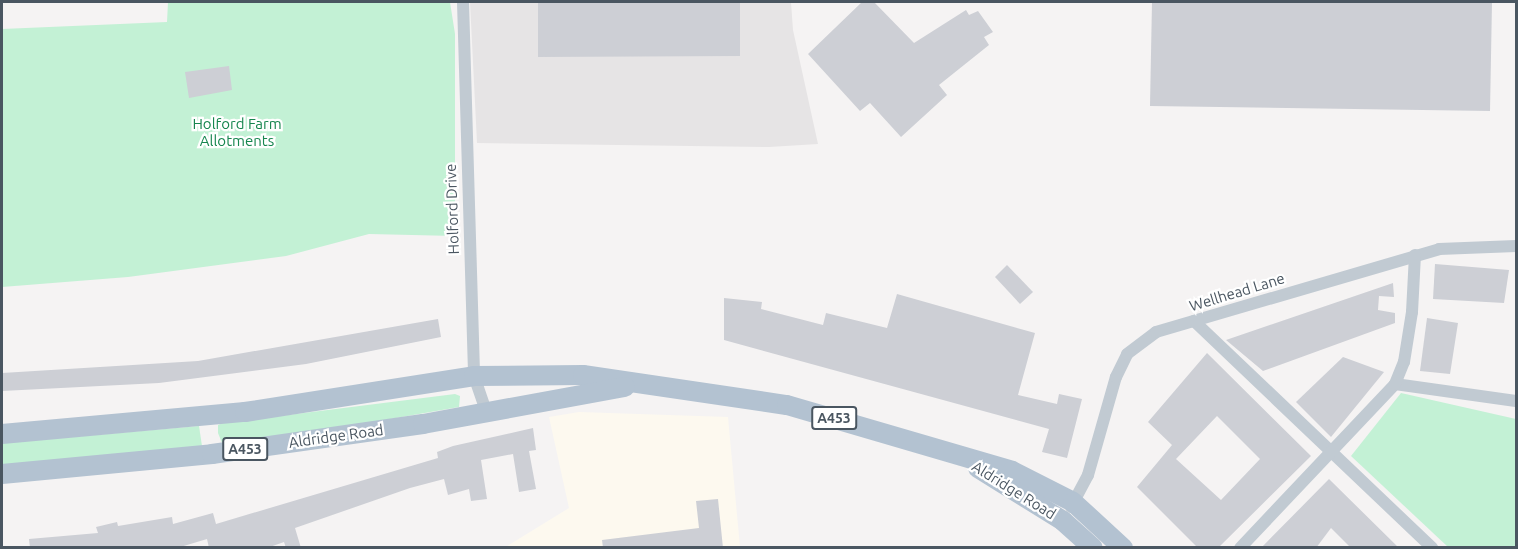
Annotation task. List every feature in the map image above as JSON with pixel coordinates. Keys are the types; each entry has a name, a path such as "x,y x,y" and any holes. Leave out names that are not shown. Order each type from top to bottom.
{"main road":[{"name":"Aldridge Road","path":"2,434 245,412 474,376 583,375 633,385 706,390 787,405 965,460 1024,475 1073,502 1124,548"},
{"name":"Aldridge Road","path":"2,474 212,454 488,413 633,385"},
{"name":"Aldridge Road","path":"965,460 1063,521 1093,548"}],"street":[{"name":"Holford Drive","path":"463,2 474,376 488,413"},
{"name":"Wellhead Lane","path":"1073,502 1088,475 1116,377 1127,354 1156,332 1414,255 1461,247 1516,246"},
{"path":"1240,548 1334,454 1395,384 1404,362 1413,312 1414,255"},
{"path":"1194,321 1432,548"},
{"path":"1395,384 1516,401"},
{"name":"Aldridge Road","path":"1063,521 1073,502"}],"shaded area":[{"path":"470,2 791,2 793,30 818,144 769,147 477,143"},
{"path":"579,412 728,417 740,547 504,548 569,508 549,417"}],"green space":[{"name":"Holford Farm Allotments","path":"168,2 450,2 455,34 455,236 369,234 286,256 128,277 2,287 2,29 167,22"},
{"path":"1401,393 1516,419 1516,547 1448,547 1351,456"},
{"path":"455,394 460,396 459,407 224,448 218,433 218,425 223,423"},
{"path":"199,426 202,446 2,468 2,443"}],"building":[{"path":"538,2 740,2 740,56 538,57"},
{"path":"862,2 874,2 914,43 966,10 969,15 978,11 993,32 984,37 989,45 939,85 947,95 901,137 870,103 860,111 808,54"},
{"path":"1152,2 1492,2 1490,111 1150,106"},
{"path":"229,66 232,90 189,98 185,72"},
{"path":"1435,264 1509,270 1504,303 1433,299"},
{"path":"1007,265 1033,292 1020,304 995,277"},
{"path":"1393,283 1394,297 1379,296 1378,310 1395,313 1395,323 1263,371 1226,340"},
{"path":"897,294 1035,333 1018,395 1057,404 1059,394 1082,399 1067,458 1042,452 1049,429 724,340 724,298 762,302 761,309 823,325 826,313 887,328"},
{"path":"1427,318 1458,323 1450,374 1420,371"},
{"path":"438,319 441,337 306,364 159,383 2,391 2,373 198,361"},
{"path":"1207,353 1311,456 1218,548 1198,548 1137,487 1172,445 1148,422","holes":["1217,416 1260,459 1221,500 1176,459"]},
{"path":"1343,357 1384,372 1331,437 1296,402"},
{"path":"533,428 536,450 529,451 536,489 519,492 513,454 481,460 487,499 471,501 469,489 448,495 444,479 410,488 295,528 301,548 286,548 284,542 267,548 209,548 207,539 177,548 30,548 29,539 98,533 96,527 117,522 118,526 172,517 173,524 213,513 216,524 438,458 437,452 453,446"},
{"path":"1329,479 1399,548 1351,548 1331,528 1316,548 1261,548"},
{"path":"718,499 723,548 603,548 602,540 699,528 696,501"}]}
